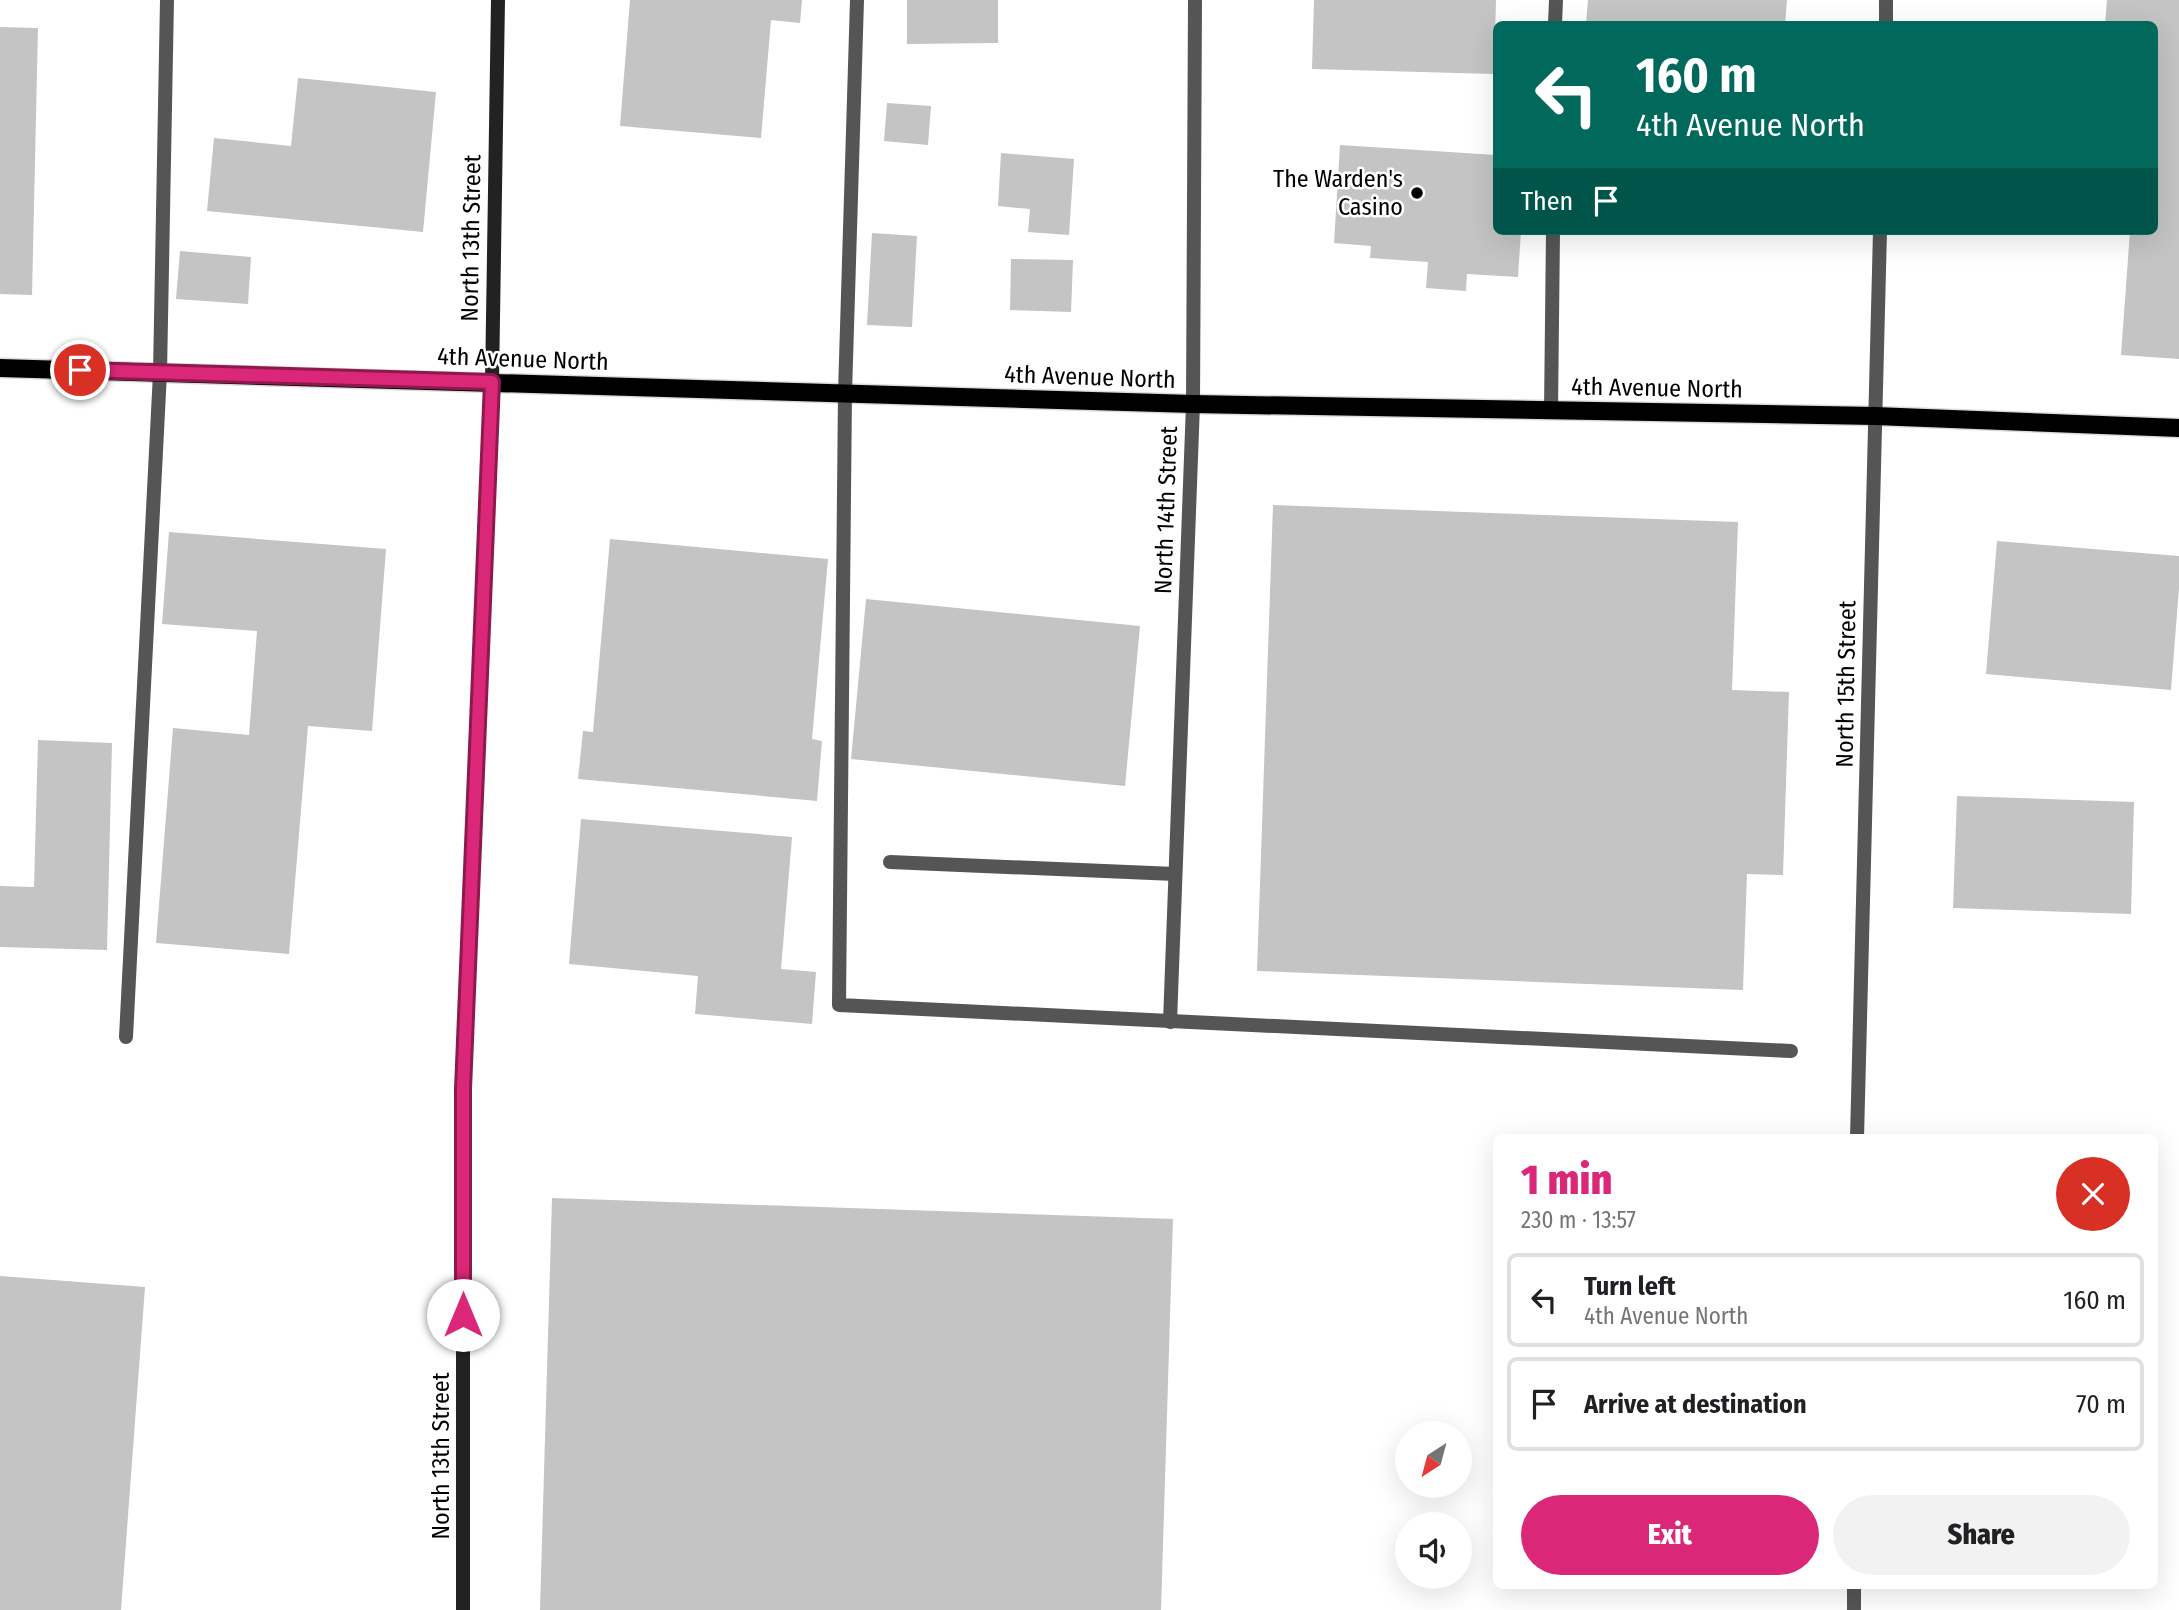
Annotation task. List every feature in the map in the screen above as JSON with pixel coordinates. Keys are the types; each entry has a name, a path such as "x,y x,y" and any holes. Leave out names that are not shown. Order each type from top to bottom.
{"main road":[{"name":"4th Avenue North","path":"0,368 1193,404 1875,416 2179,428"}],"street":[{"path":"127,1037 160,373 167,0"},
{"name":"North 13th Street","path":"463,1610 463,1089 492,382 498,0"},
{"path":"857,0 845,393 839,1005 1791,1051"},
{"name":"North 14th Street","path":"1170,1022 1193,404 1195,0"},
{"path":"1555,21 1556,0"},
{"path":"1886,0 1886,21"},
{"path":"1551,411 1553,235"},
{"name":"North 15th Street","path":"1857,1134 1880,235"},
{"path":"890,862 1175,874"},
{"path":"1854,1589 1854,1610"}],"building":[{"path":"630,0 802,0 800,23 771,20 761,138 620,126"},
{"path":"907,0 998,0 998,43 907,44"},
{"path":"1314,0 1496,0 1495,21 1493,21 1493,74 1312,69"},
{"path":"1588,0 1787,0 1785,21 1586,21"},
{"path":"2107,0 2179,0 2179,359 2121,355 2130,235 2158,235 2158,21 2105,21"},
{"path":"0,27 38,28 32,295 0,294"},
{"path":"298,78 436,92 423,232 207,211 214,138 291,146"},
{"path":"887,103 931,106 928,145 884,141"},
{"name":"The Warden's Casino","path":"1340,145 1493,155 1493,235 1521,235 1518,277 1467,274 1466,291 1426,288 1428,262 1370,258 1371,246 1334,243"},
{"path":"1001,153 1074,159 1069,235 1028,232 1030,209 998,206"},
{"path":"872,233 917,236 912,327 867,325"},
{"path":"180,251 251,257 248,304 176,299"},
{"path":"1011,259 1073,260 1071,312 1010,310"},
{"path":"1273,505 1738,522 1732,690 1789,692 1783,875 1747,874 1743,990 1257,971"},
{"path":"169,532 386,549 372,731 308,726 289,954 156,943 173,728 249,735 257,631 162,624"},
{"path":"610,539 828,559 812,739 822,741 817,801 578,779 583,731 593,732"},
{"path":"1997,541 2179,556 2171,690 1986,674"},
{"path":"866,599 1140,626 1125,786 851,759"},
{"path":"38,740 112,743 107,950 0,947 0,886 34,887"},
{"path":"1957,796 2134,802 2131,914 1953,908"},
{"path":"581,819 792,837 781,969 816,972 812,1024 695,1014 698,976 569,964"},
{"path":"552,1198 1173,1219 1161,1610 540,1610"},
{"path":"0,1276 145,1287 121,1610 0,1610"}],"place":[{"name":"The Warden's Casino","path":"1417,193"}],"route":[{"path":"80,370 492,382 463,1089 463,1315"}]}
